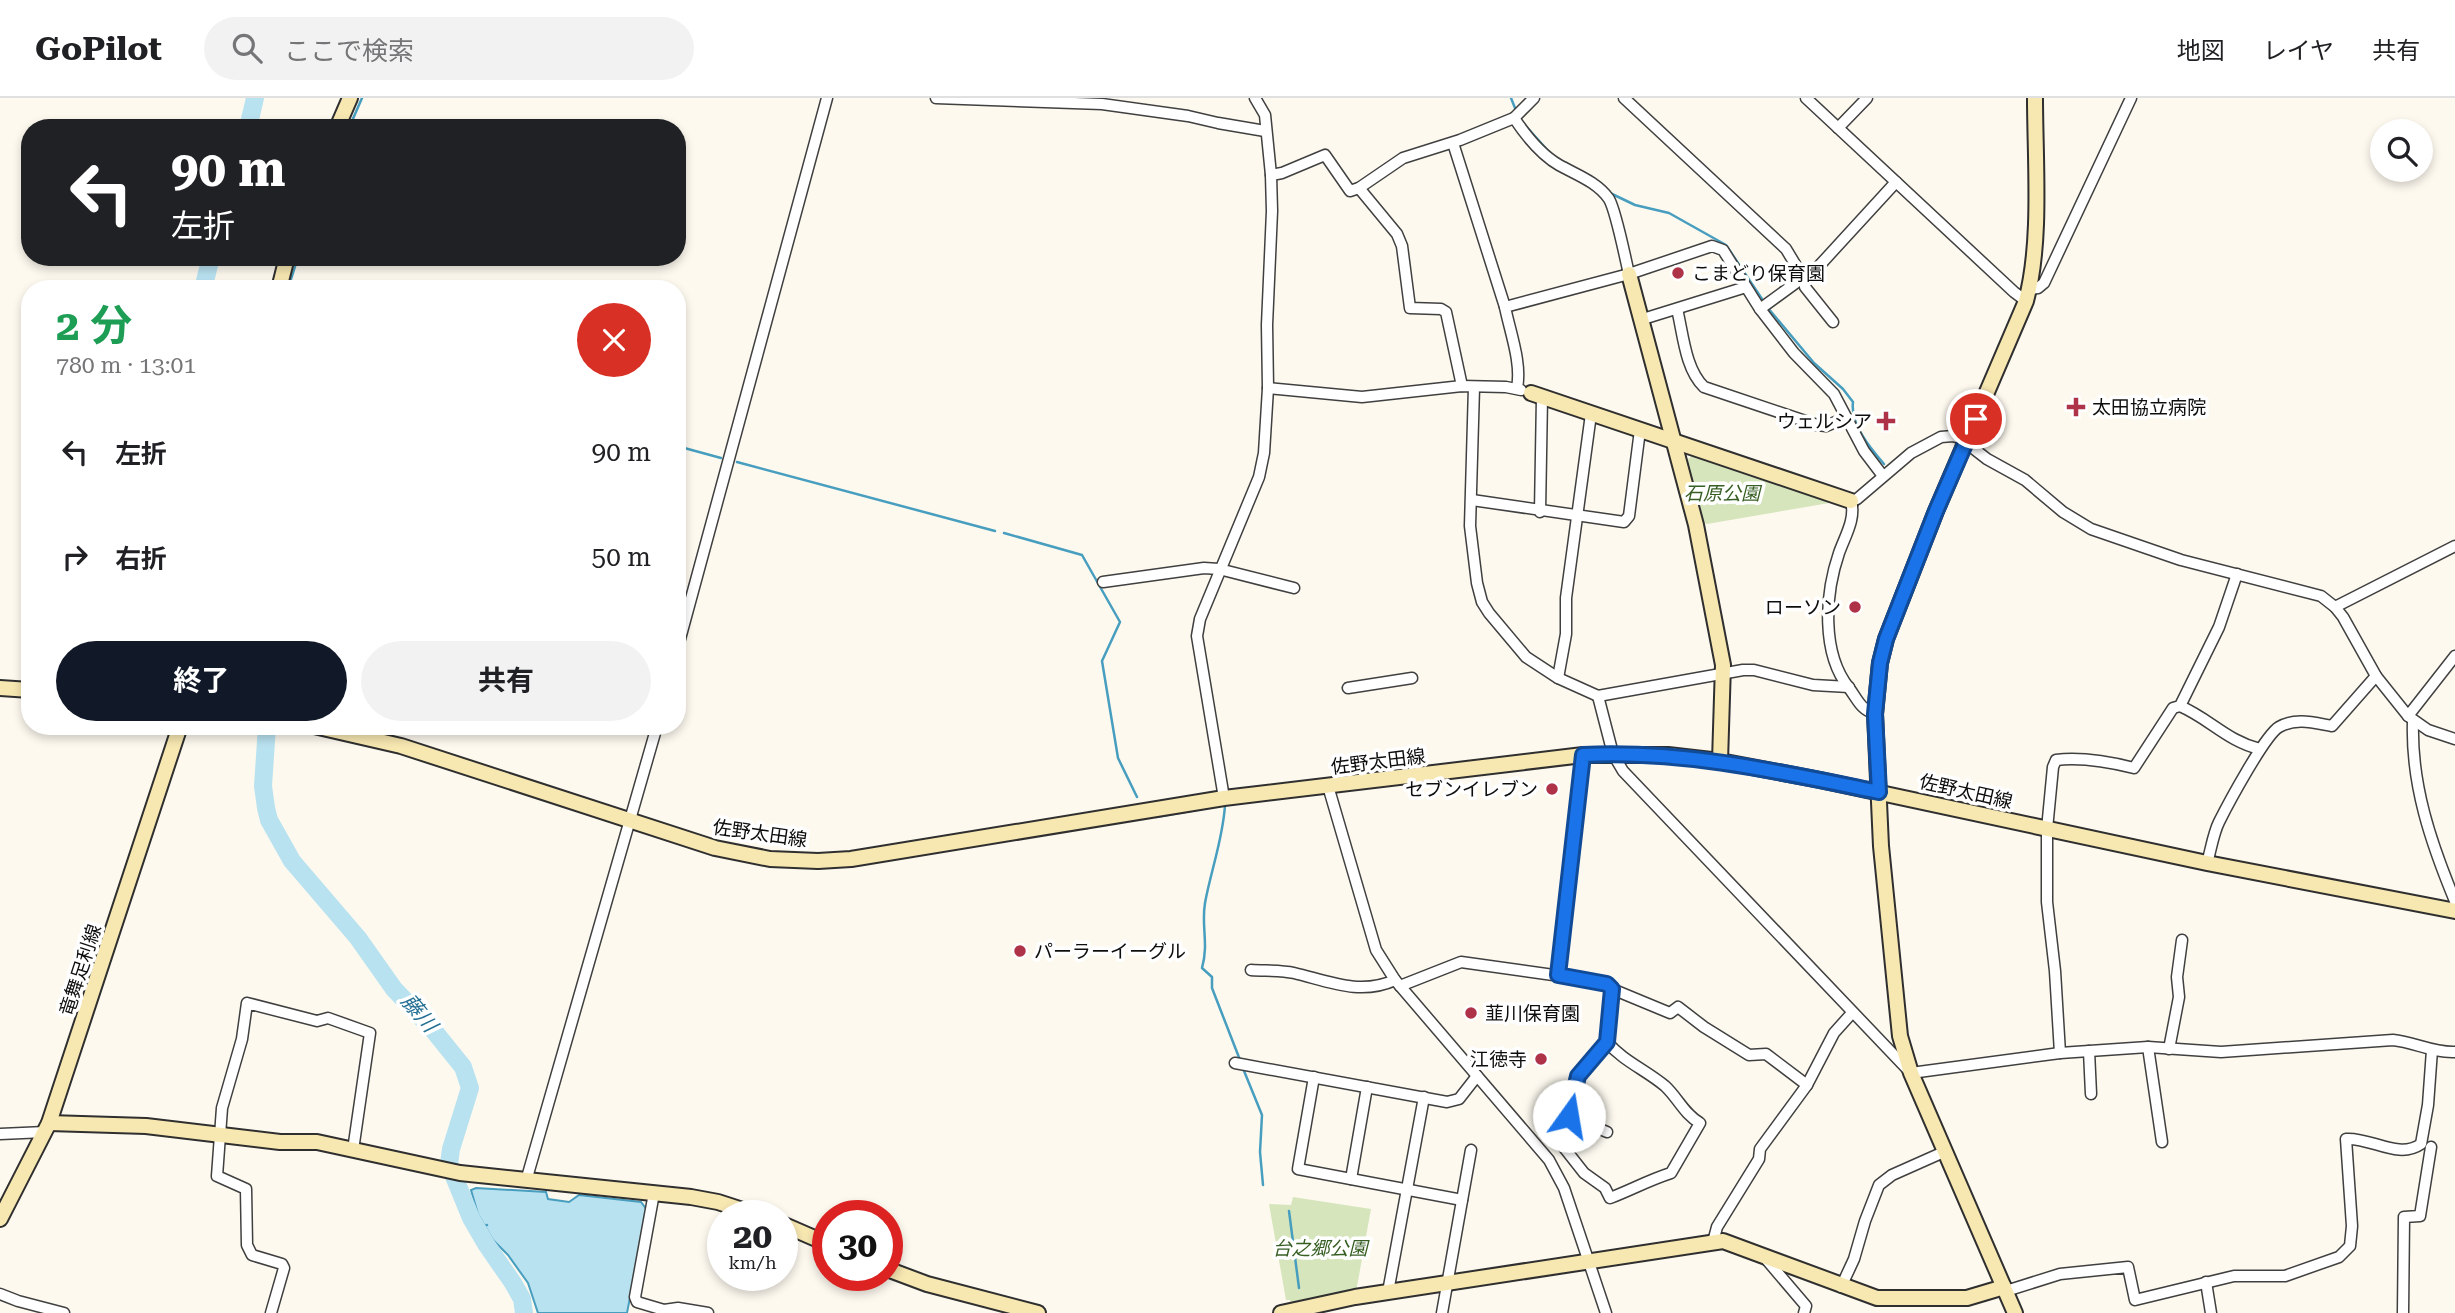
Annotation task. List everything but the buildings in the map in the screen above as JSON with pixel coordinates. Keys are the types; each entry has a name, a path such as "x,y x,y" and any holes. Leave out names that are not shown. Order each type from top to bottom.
{"street":[{"path":"341,119 350,98"},
{"path":"686,617 827,98"},
{"path":"936,98 1102,104 1188,116 1265,131"},
{"path":"1224,798 1196,636 1197,625 1219,569 1259,477 1264,453 1268,388 1271,175 1265,115 1255,98"},
{"path":"1271,175 1325,155 1350,191 1359,188 1403,158 1453,143 1514,118 1534,98"},
{"path":"1624,98 1786,249 1804,279 1805,286 1833,322"},
{"path":"1806,98 2014,292 2028,295 2044,283 2131,98"},
{"path":"1838,128 1867,98"},
{"path":"2015,1313 1911,1073 1900,1035 1881,846 1875,714 1880,663 1886,639 1965,442 2028,295 2035,231 2035,98"},
{"path":"1514,118 1530,141 1549,159 1598,187 1610,201 1697,531 1724,673 1720,761"},
{"path":"1453,143 1505,307 1516,358 1517,388"},
{"path":"1760,310 1819,266 1896,182"},
{"path":"1359,188 1397,233 1402,246 1410,308 1441,309 1446,312 1462,386"},
{"path":"1505,307 1629,274 1717,246 1723,250 1760,310 1794,353 1834,394 1864,451 1883,476"},
{"path":"1643,320 1746,287"},
{"path":"1677,309 1689,360 1697,381 1704,387 1817,425 1826,426 1846,418"},
{"path":"1268,388 1362,397 1462,386 1517,388 1851,501"},
{"path":"1474,387 1470,526 1477,583 1482,602 1526,657 1558,678 1598,696 1754,670 1813,685 1849,688"},
{"path":"1536,395 1540,512"},
{"path":"1558,678 1566,634 1565,608 1591,414"},
{"path":"1472,500 1620,523 1628,520 1640,430"},
{"path":"1851,501 1911,453 1941,438 1953,436 2034,486 2063,512 2083,525 2181,560 2315,594 2335,607 2376,676 2411,719 2428,730 2455,739"},
{"path":"1851,501 1852,517 1832,579 1830,641 1838,672 1862,708 1875,714"},
{"path":"2335,607 2455,546"},
{"path":"1103,582 1205,568 1294,588"},
{"path":"2180,706 2219,627 2236,574"},
{"path":"2455,656 2411,719 2421,802 2439,862 2455,901"},
{"path":"2207,863 2218,824 2260,749 2274,731 2290,723 2309,722 2332,726 2376,676"},
{"path":"1348,688 1412,678"},
{"path":"0,688 21,690"},
{"path":"1598,696 1613,754 1623,771 1911,1073"},
{"path":"2060,1053 2047,902 2048,829 2053,766 2056,760 2091,761 2134,768 2173,708 2180,706 2197,713 2242,745 2260,749"},
{"name":"竜舞足利線","path":"0,1219 47,1128 177,735"},
{"name":"佐野太田線","path":"353,735 401,746 688,841 770,859 818,861 916,849 1224,798 1583,755 1668,755 1720,761 1879,792 2207,863 2455,911"},
{"path":"526,1181 655,735"},
{"path":"1558,975 1583,755"},
{"path":"1328,786 1376,950 1397,983 1549,1160 1564,1188 1606,1313"},
{"path":"2169,1048 2179,998 2177,977 2182,940"},
{"path":"1251,970 1291,972 1319,982 1343,986 1397,983 1461,962 1596,981 1670,1013 1678,1007 1749,1055 1766,1054 1807,1084"},
{"path":"1607,1042 1618,1054 1666,1087 1688,1117 1700,1123 1671,1173 1637,1184 1632,1190 1610,1198 1605,1188 1584,1173 1562,1145 1578,1076 1607,1042 1612,989"},
{"path":"271,1313 284,1268 282,1264 252,1255 249,1251 246,1189 217,1176 222,1108 242,1040 247,1003 317,1021 328,1018 370,1033 353,1150"},
{"path":"1713,1242 1717,1227 1759,1158 1760,1149 1807,1084 1833,1034 1852,1013"},
{"path":"1911,1073 2060,1053 2148,1047 2221,1052 2393,1040 2408,1041 2432,1050 2455,1052"},
{"path":"2148,1047 2162,1142"},
{"path":"1281,1313 1388,1292 1723,1241 1761,1253 1841,1287 1877,1298 1955,1299 2060,1274 2127,1266 2135,1300 2234,1276 2285,1276 2330,1261 2350,1246 2352,1226 2346,1139 2357,1138 2398,1150 2413,1149 2421,1144 2428,1105 2432,1050"},
{"path":"2089,1051 2091,1094"},
{"path":"1239,1063 1447,1102 1459,1099 1477,1076"},
{"path":"1314,1077 1298,1169 1462,1200"},
{"path":"1352,1179 1367,1087"},
{"path":"1388,1292 1424,1097"},
{"path":"1569,1116 1606,1132"},
{"path":"0,1133 47,1128 146,1126 280,1142 317,1142 457,1173 707,1200"},
{"path":"2403,1313 2404,1217 2420,1216 2431,1147"},
{"path":"1549,1160 1565,1149"},
{"path":"1442,1313 1471,1150"},
{"path":"1841,1287 1854,1259 1864,1222 1879,1185 1892,1175 1946,1151"},
{"path":"654,1193 635,1297 637,1301 664,1310 678,1308 708,1313"},
{"path":"1761,1253 1806,1306 1804,1313"},
{"path":"903,1275 991,1307 1038,1313"},
{"path":"2206,1282 2211,1313"},
{"path":"0,1294 64,1313"}],"green space":[{"name":"石原公園","path":"1693,455 1835,502 1707,524 1701,521 1686,461"},
{"name":"台之郷公園","path":"1293,1197 1371,1209 1356,1292 1291,1305 1290,1300 1286,1300 1269,1204 1291,1205"}],"water":[{"path":"476,1188 546,1192 548,1199 569,1202 579,1195 641,1202 647,1210 627,1313 538,1313 528,1283 508,1255 493,1240 478,1214 471,1190"}],"waterway":[{"name":"藤川","path":"250,119 255,98"},
{"path":"353,119 362,98"},
{"path":"1511,98 1515,108"},
{"path":"1524,124 1550,153"},
{"path":"1610,193 1635,205 1669,213 1726,245 1764,302"},
{"name":"藤川","path":"205,280 209,266"},
{"path":"291,280 295,266"},
{"path":"1768,308 1814,363 1843,389 1853,402 1858,427 1884,464"},
{"path":"686,448 721,458"},
{"path":"737,462 995,531"},
{"path":"1004,533 1082,555 1120,622 1102,661 1118,758 1137,797"},
{"name":"藤川","path":"266,735 263,786 266,808 269,820 292,861 358,938 394,989 434,1031 463,1067 470,1088 449,1164 471,1218 522,1299 524,1313"},
{"path":"1156,817 1225,805 1205,903 1205,951 1202,968 1212,977 1212,988 1240,1060"},
{"path":"1242,1066 1262,1115 1260,1152 1263,1185"},
{"name":"藤川","path":"458,1189 464,1190"},
{"path":"1289,1211 1299,1288"},
{"path":"477,1228 487,1225"}],"place":[{"name":"こまどり保育園","path":"1678,273"},
{"name":"太田協立病院","path":"2076,407"},
{"name":"ウェルシア","path":"1886,421"},
{"name":"ローソン","path":"1855,607"},
{"name":"セブンイレブン","path":"1552,789"},
{"name":"パーラーイーグル","path":"1020,951"},
{"name":"韮川保育園","path":"1471,1013"},
{"name":"江徳寺","path":"1541,1059"}],"route":[{"path":"1569,1116 1578,1076 1607,1042 1612,997 1612,989 1607,984 1558,975 1583,755 1668,755 1698,758 1879,792 1875,714 1880,663 1886,639 1936,511 1976,419"}]}
